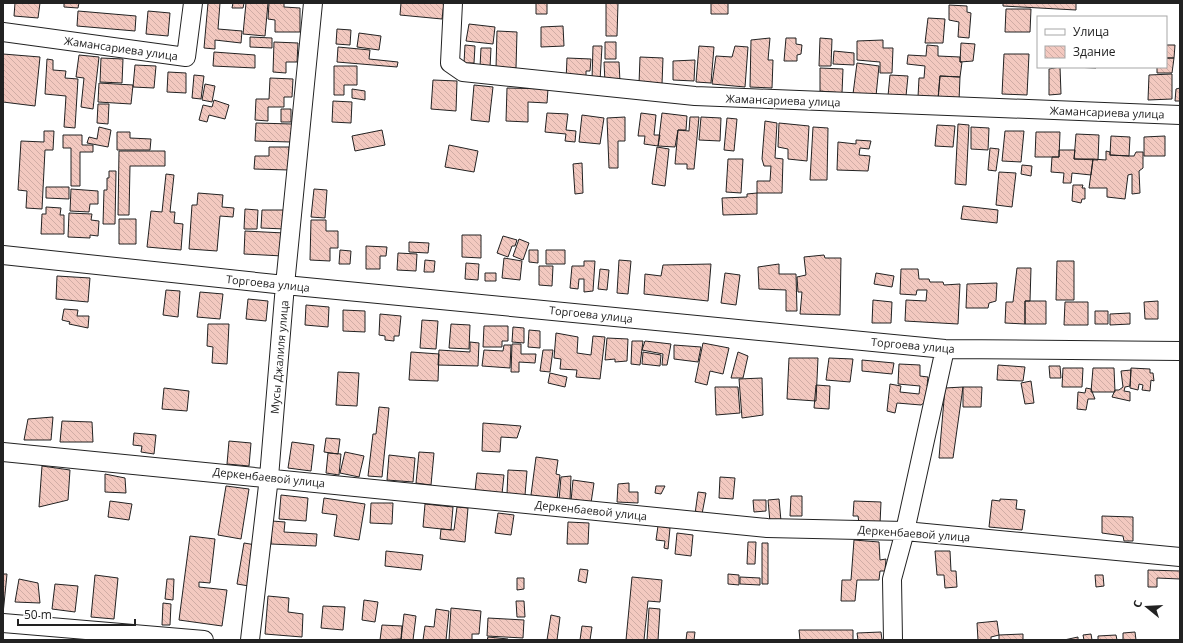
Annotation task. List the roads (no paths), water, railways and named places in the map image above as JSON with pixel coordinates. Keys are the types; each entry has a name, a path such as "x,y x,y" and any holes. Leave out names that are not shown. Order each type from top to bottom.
{"street":[{"name":"Жамансариева улица","path":"3,32 186,57 193,3"},
{"name":"Мусы Джалиля улица","path":"250,640 269,477 285,285 313,3"},
{"name":"Жамансариева улица","path":"453,3 450,63 463,72 695,96 1180,114"},
{"name":"Торгоева улица","path":"3,255 285,285 945,349 1180,351"},
{"path":"893,640 892,579 905,531 945,349"},
{"name":"Деркенбаевой улица","path":"3,452 269,477 767,528 905,531 1180,557"},
{"path":"3,623 204,640"}]}
